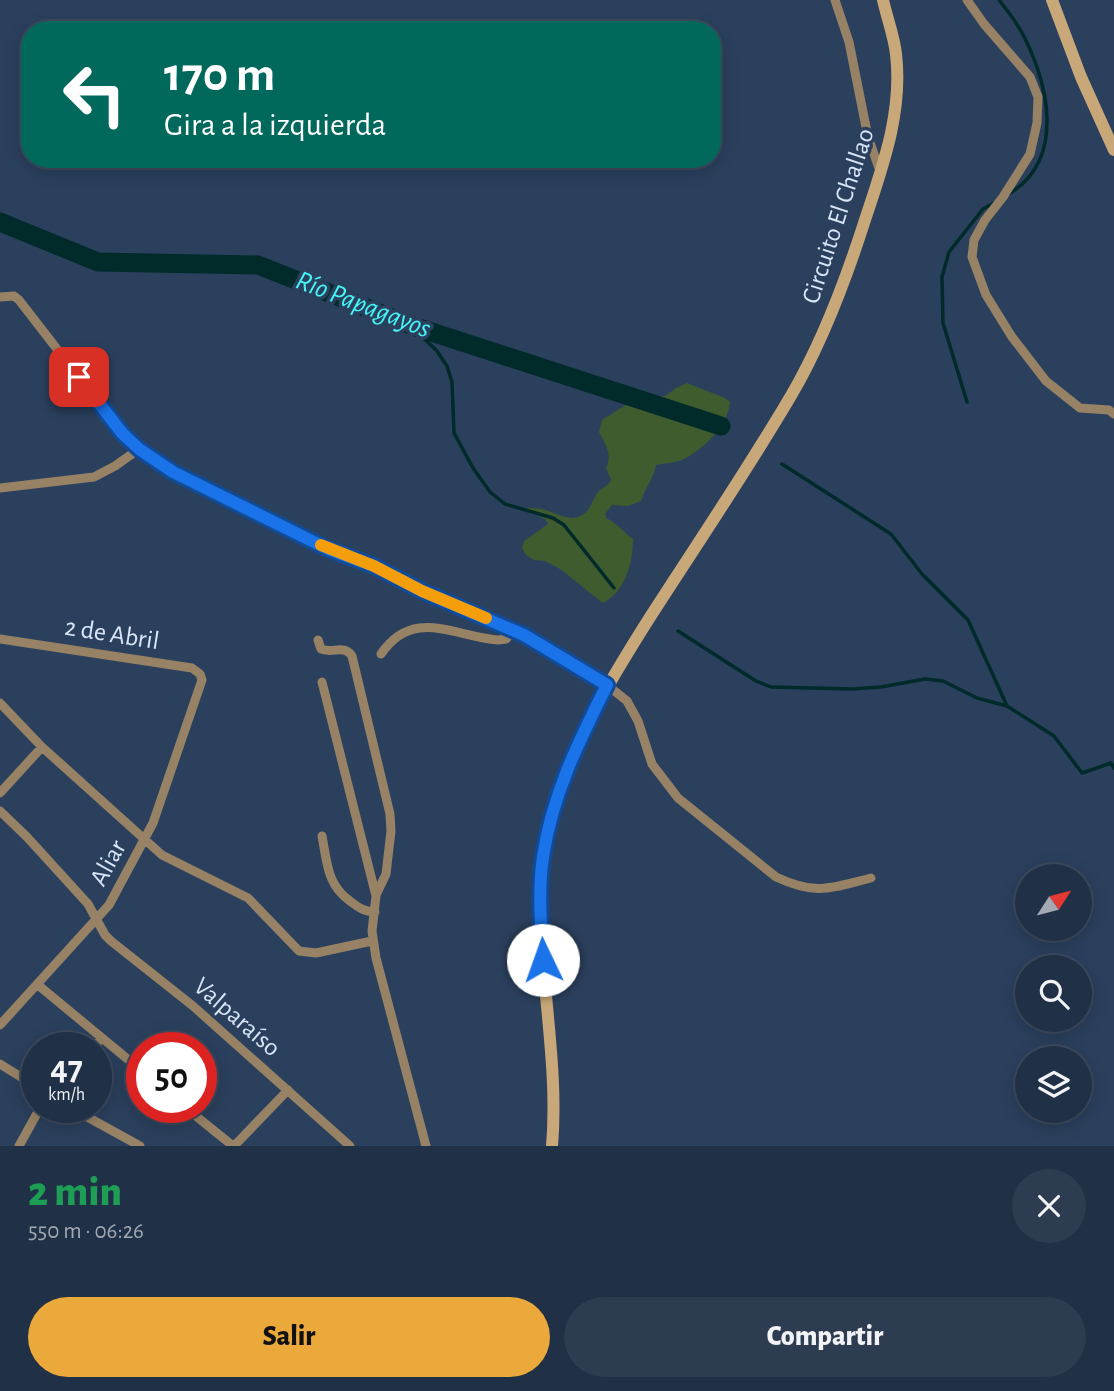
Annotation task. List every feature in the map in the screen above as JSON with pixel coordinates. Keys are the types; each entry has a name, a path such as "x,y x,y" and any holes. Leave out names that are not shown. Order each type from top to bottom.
{"main road":[{"name":"Circuito El Challao","path":"552,1146 555,1094 541,933 542,860 556,798 568,766 607,685 790,397 846,280 886,161 895,111 898,85 896,52 883,0"},
{"path":"1052,0 1081,77 1114,150"}],"street":[{"path":"835,0 849,43 868,137 881,173"},
{"path":"967,0 984,24 1030,76 1038,96 1037,124 1030,154 985,220 974,240 972,257 986,295 1012,337 1046,381 1080,408 1109,410 1114,414"},
{"path":"0,296 15,296 19,300 122,433 139,449 173,472 321,546 374,566 422,591 514,631 607,685 627,701 638,721 652,764 678,799 776,877 794,886 813,890 871,878"},
{"path":"0,488 94,477 139,449"},
{"path":"381,654 396,635 415,628 440,628 498,640 506,639 514,631"},
{"name":"2 de Abril","path":"0,639 192,668 200,674 200,690"},
{"path":"318,640 321,649 341,649 350,652 352,656 388,802 390,846 386,874 376,896"},
{"path":"322,682 376,896 372,941 426,1146"},
{"name":"Aliar","path":"0,1025 109,905 145,841 200,690"},
{"path":"0,703 42,747 145,841 162,855 248,898 299,951 316,953 372,941"},
{"path":"0,793 42,747"},
{"name":"Valparaíso","path":"0,811 88,904 111,941 177,993 350,1146"},
{"path":"322,836 332,884 340,894 358,907 366,912 375,912"},
{"path":"38,985 95,1032"},
{"path":"112,1046 126,1058"},
{"path":"0,1064 21,1077"},
{"path":"205,1123 233,1146 288,1090"},
{"path":"19,1146 32,1123"},
{"path":"98,1123 139,1146"}],"green space":[{"path":"687,383 725,398 730,402 728,411 720,428 692,455 656,465 641,501 628,506 612,505 605,514 606,518 633,539 629,567 617,592 603,603 560,569 526,555 522,548 524,541 548,524 545,519 524,509 543,509 573,518 580,516 587,511 597,493 611,480 606,468 609,459 607,450 599,432 602,420 632,401 665,396"}],"waterway":[{"path":"999,0 1019,27 1031,51 1045,96 1047,119 1045,142 1038,162 1026,180 1007,195"},
{"path":"967,402 943,323 942,277 949,252 983,209 994,203"},
{"name":"Río Papagayos","path":"0,222 98,262 258,265 410,325 721,426"},
{"path":"410,325 437,351 447,366 452,382 454,433 490,492 505,504 553,518 564,525 614,588"},
{"name":"Río Papagayos","path":"782,464 891,534 922,574 968,620 1007,706 1054,736 1082,773 1111,763 1114,768"},
{"path":"678,631 756,681 771,687 852,689 925,679 943,681 977,698 1007,706"}],"slow traffic":[{"path":"321,545 374,566 422,591 486,618"}],"route":[{"path":"79,377 122,433 149,457 173,472 328,549 374,566 422,591 524,635 607,685 568,766 547,832 542,860 541,892 543,960"}]}
